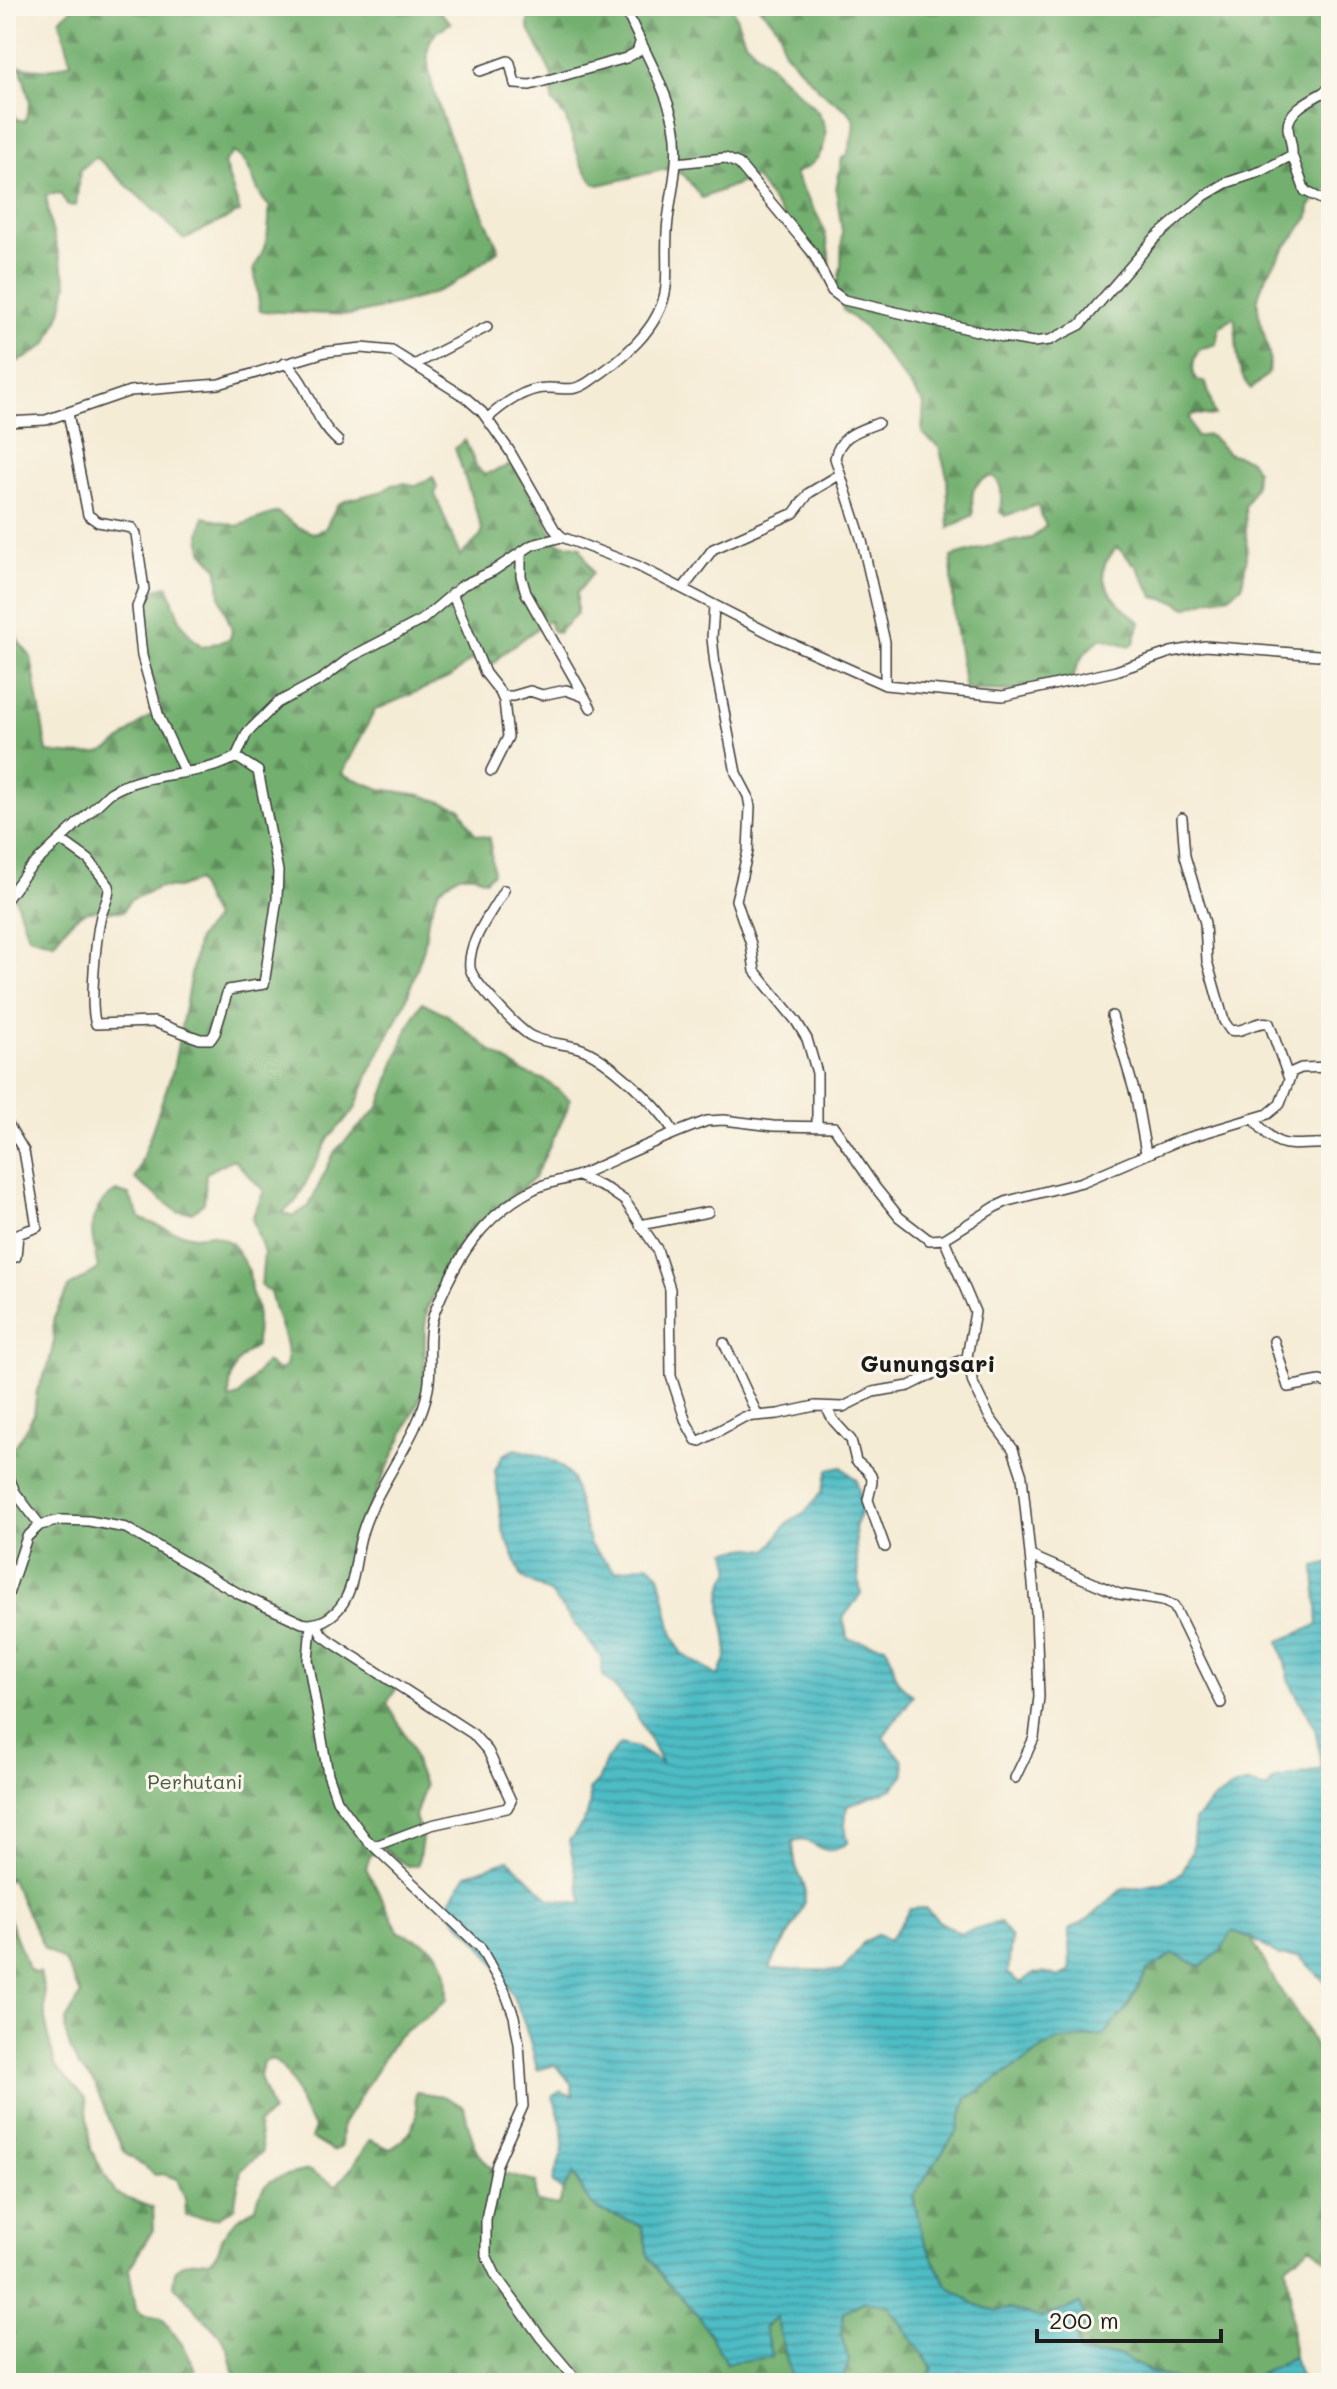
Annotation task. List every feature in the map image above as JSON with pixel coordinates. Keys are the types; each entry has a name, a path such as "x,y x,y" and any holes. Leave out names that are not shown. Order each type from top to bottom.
{"street":[{"path":"488,418 503,406 535,390 549,388 567,391 580,387 620,357 652,324 661,308 666,288 667,231 676,163 674,123 624,6"},
{"path":"480,71 508,61 515,84 527,86 626,58 637,52 640,43"},
{"path":"1331,88 1298,109 1290,117 1288,128 1292,155 1305,191 1331,204"},
{"path":"676,163 725,158 739,164 813,253 832,291 844,300 981,333 1033,342 1063,335 1080,325 1155,238 1204,196 1226,183 1262,171 1292,155"},
{"path":"416,364 487,327"},
{"path":"6,422 31,423 130,391 219,384 325,352 362,348 392,351 465,397 488,418 555,536"},
{"path":"285,363 300,377 322,426 338,441"},
{"path":"68,413 88,515 98,522 132,528 136,534 144,589 137,607 142,656 159,717 184,771"},
{"path":"878,423 852,433 843,440 835,455 862,541 885,642 885,685"},
{"path":"684,587 713,549 794,513 809,493 839,475"},
{"path":"6,900 28,870 110,793 123,785 203,769 236,757 247,733 277,703 322,679 351,657 422,620 452,593 532,545 555,536 608,553 684,587 714,606 885,685 1003,696 1116,671 1171,652 1205,646 1331,656"},
{"path":"521,553 521,576 526,593 591,708"},
{"path":"452,593 485,673 502,696 508,737 491,771"},
{"path":"714,606 712,638 717,676 736,773 750,807 748,851 736,900 751,944 755,971 807,1039 817,1073 817,1125"},
{"path":"502,696 530,691 542,695 566,690 585,697"},
{"path":"61,840 89,860 109,886 96,952 93,998 96,1024 154,1022 200,1039 211,1039 228,990 259,987 266,981 279,884 258,771 236,757"},
{"path":"1182,818 1185,856 1205,923 1207,961 1224,1021 1230,1030 1236,1032 1261,1022 1269,1023 1289,1079"},
{"path":"504,890 475,943 470,965 474,978 530,1036 582,1048 609,1065 665,1117 674,1133"},
{"path":"1112,1016 1136,1097 1146,1153"},
{"path":"579,2383 552,2353 489,2264 485,2245 486,2219 497,2164 521,2114 523,2090 517,2027 505,1992 480,1947 466,1931 375,1846 345,1811 333,1790 308,1660 314,1625 344,1603 362,1531 422,1410 428,1390 428,1341 432,1321 463,1251 483,1227 531,1190 578,1176 674,1133 714,1119 773,1126 834,1127 899,1217 929,1240 944,1239 995,1207 1082,1182 1146,1153 1273,1111 1280,1104 1296,1069 1331,1067"},
{"path":"1254,1119 1276,1142 1331,1144"},
{"path":"6,1121 24,1151 37,1227 17,1235 16,1257 6,1260"},
{"path":"578,1176 625,1201 657,1249 667,1279 671,1307 671,1376 693,1438 700,1441 744,1417 757,1414 778,1414 815,1406 843,1407 873,1392 909,1386 967,1357"},
{"path":"640,1225 708,1212"},
{"path":"944,1239 975,1312 967,1357 980,1399 1013,1449 1020,1467 1031,1556 1039,1697 1034,1738 1015,1778"},
{"path":"1274,1341 1287,1386 1294,1388 1320,1381 1331,1384"},
{"path":"724,1343 757,1414"},
{"path":"826,1407 851,1440 857,1463 866,1467 872,1476 868,1500 885,1547"},
{"path":"6,1470 15,1492 40,1525"},
{"path":"6,1600 27,1537 40,1525 61,1520 103,1523 126,1528 241,1595 314,1625 333,1643 473,1734 488,1751 511,1801 507,1808 431,1825 375,1846"},
{"path":"1031,1556 1119,1594 1163,1601 1174,1606 1221,1703"}],"green space":[{"path":"70,6 434,6 451,23 435,34 429,44 432,86 453,146 499,250 452,285 382,308 351,315 260,311 254,268 267,238 269,206 240,157 233,152 224,163 240,212 184,239 96,157 80,170 76,206 67,205 60,193 46,195 50,223 67,284 61,312 48,343 26,358 6,365 6,90 16,119 25,121 30,101 20,66 46,69 71,62 60,19 70,11"},
{"path":"529,6 732,6 745,41 818,112 823,121 825,139 819,156 795,173 826,237 829,281 755,177 702,198 684,175 667,169 599,185 594,183 581,164 566,119 552,101 552,75 528,27"},
{"path":"758,6 1331,6 1331,187 1310,205 1309,217 1278,258 1260,291 1258,310 1269,356 1268,374 1251,389 1246,383 1239,367 1235,320 1232,318 1219,328 1216,344 1200,349 1194,364 1196,380 1206,383 1215,416 1194,414 1189,417 1196,437 1212,437 1228,453 1250,460 1256,470 1255,487 1245,506 1247,556 1242,586 1229,596 1186,608 1176,602 1154,597 1137,567 1117,547 1103,572 1108,589 1140,622 1134,643 1129,646 1102,638 1083,656 1073,679 1026,691 965,690 954,619 951,557 1032,538 1046,526 1037,505 1005,516 1000,512 1001,488 992,476 979,482 974,490 973,515 949,528 947,476 939,447 922,433 924,404 866,329 843,310 837,285 842,231 836,190 842,158 847,155 852,138 853,119 850,113 819,89 784,51 778,28"},
{"name":"Perhutani","path":"465,440 476,466 484,475 513,464 558,543 580,547 593,573 577,593 577,613 558,633 552,630 549,620 501,655 495,663 471,660 451,677 375,710 342,774 380,789 421,795 460,808 475,834 490,838 493,873 485,880 474,875 459,875 439,889 428,919 424,948 405,1003 369,1073 355,1109 329,1138 297,1200 283,1213 293,1216 309,1206 335,1151 379,1107 406,1032 422,1002 446,1014 493,1052 525,1073 545,1080 570,1099 534,1178 462,1237 428,1307 424,1389 352,1545 338,1603 313,1622 318,1638 396,1689 387,1703 411,1745 425,1786 415,1816 422,1838 418,1865 407,1866 381,1847 370,1856 366,1868 399,1932 433,1948 439,1955 445,1972 447,1999 397,2037 342,2125 341,2147 333,2151 311,2138 315,2128 281,2067 272,2059 263,2062 260,2077 272,2112 258,2124 262,2152 241,2169 234,2208 217,2218 186,2216 185,2199 177,2179 163,2174 155,2175 123,2151 93,2081 78,2066 65,2031 66,2020 81,1995 65,1962 44,1948 10,1877 6,1882 6,1448 16,1445 34,1414 37,1390 48,1367 54,1342 53,1320 68,1288 98,1269 92,1235 94,1216 98,1207 116,1191 129,1195 141,1219 172,1231 194,1236 211,1234 232,1243 249,1271 257,1309 256,1346 243,1356 235,1368 229,1399 239,1396 266,1362 278,1371 286,1366 286,1348 270,1291 261,1286 264,1253 252,1218 264,1191 233,1159 206,1173 204,1203 192,1212 178,1212 135,1179 173,1070 198,938 214,919 197,881 177,888 159,887 129,901 123,912 99,910 82,913 54,943 28,936 6,871 6,610 19,642 31,657 47,752 96,754 111,748 162,710 149,666 145,635 151,590 168,586 184,627 203,647 230,639 232,630 220,597 218,569 202,551 200,533 204,517 237,526 277,512 313,533 325,529 337,505 347,500 383,491 392,485 405,483 416,486 433,477 437,487 435,494 460,556 481,536 482,529 455,448"},
{"path":"6,1912 28,1967 33,1973 40,1972 45,2019 55,2065 86,2099 91,2150 116,2194 153,2208 154,2228 129,2269 136,2309 141,2314 162,2318 184,2347 195,2370 186,2383 6,2383"},
{"path":"1232,1930 1251,1938 1305,2026 1331,2083 1331,2264 1311,2246 1286,2266 1293,2357 1243,2383 1187,2383 1149,2371 1120,2355 1079,2353 1079,2304 1041,2318 1009,2309 998,2311 977,2306 947,2285 923,2239 913,2196 957,2131 967,2099 1055,2041 1087,2037 1128,2006 1147,1971 1174,1953 1220,1952"},
{"path":"416,2092 443,2096 464,2107 474,2144 484,2160 499,2172 536,2182 536,2202 559,2206 573,2173 595,2207 643,2228 648,2255 665,2280 700,2317 726,2363 776,2317 793,2383 236,2383 228,2349 174,2285 175,2271 190,2262 210,2261 228,2229 256,2207 263,2189 275,2179 309,2170 336,2186 370,2140 390,2149 398,2144 416,2119"},
{"path":"865,2301 888,2305 933,2369 922,2383 841,2383 849,2361 841,2335 843,2312"}],"water":[{"path":"516,1449 548,1459 567,1472 572,1479 590,1545 615,1571 648,1564 659,1573 672,1632 681,1653 718,1676 727,1647 721,1594 731,1570 727,1551 751,1548 768,1550 788,1522 805,1512 822,1492 828,1470 842,1467 856,1480 863,1507 855,1525 861,1594 843,1618 848,1639 885,1646 899,1683 913,1695 883,1738 903,1760 904,1775 892,1789 847,1806 845,1825 848,1842 842,1847 826,1850 803,1839 793,1841 804,1900 802,1910 770,1969 842,1971 863,1943 878,1934 889,1941 910,1909 925,1908 940,1922 960,1933 1000,1922 1011,1939 1008,1973 1021,1983 1039,1972 1058,1977 1070,1972 1069,1930 1089,1918 1121,1890 1163,1883 1181,1874 1192,1852 1195,1820 1212,1801 1233,1787 1250,1783 1266,1790 1274,1780 1322,1769 1315,1727 1291,1685 1279,1641 1318,1625 1315,1567 1331,1563 1331,1988 1299,1956 1279,1956 1251,1938 1233,1931 1220,1952 1201,1966 1174,1954 1147,1971 1125,2010 1104,2035 1055,2041 967,2099 957,2131 913,2196 923,2239 947,2285 977,2306 998,2311 1009,2309 1041,2318 1080,2304 1086,2322 1077,2339 1079,2353 1120,2355 1149,2371 1187,2383 973,2383 973,2374 961,2372 948,2383 922,2383 933,2369 888,2305 865,2301 843,2312 841,2335 849,2361 841,2383 793,2383 776,2317 764,2327 772,2357 726,2363 700,2317 665,2280 648,2255 643,2228 591,2204 574,2173 563,2191 553,2184 563,2140 553,2096 561,2091 573,2096 571,2082 555,2065 537,2070 524,2022 503,1977 480,1943 445,1908 467,1874 509,1860 550,1899 583,1903 569,1841 588,1812 589,1790 598,1781 606,1760 620,1744 637,1748 661,1763 629,1705 603,1676 601,1657 551,1594 522,1577 502,1528 495,1470 503,1455"},
{"path":"1293,2357 1303,2383 1243,2383"}],"district":[{"name":"Gunungsari","path":"928,1362"}]}
